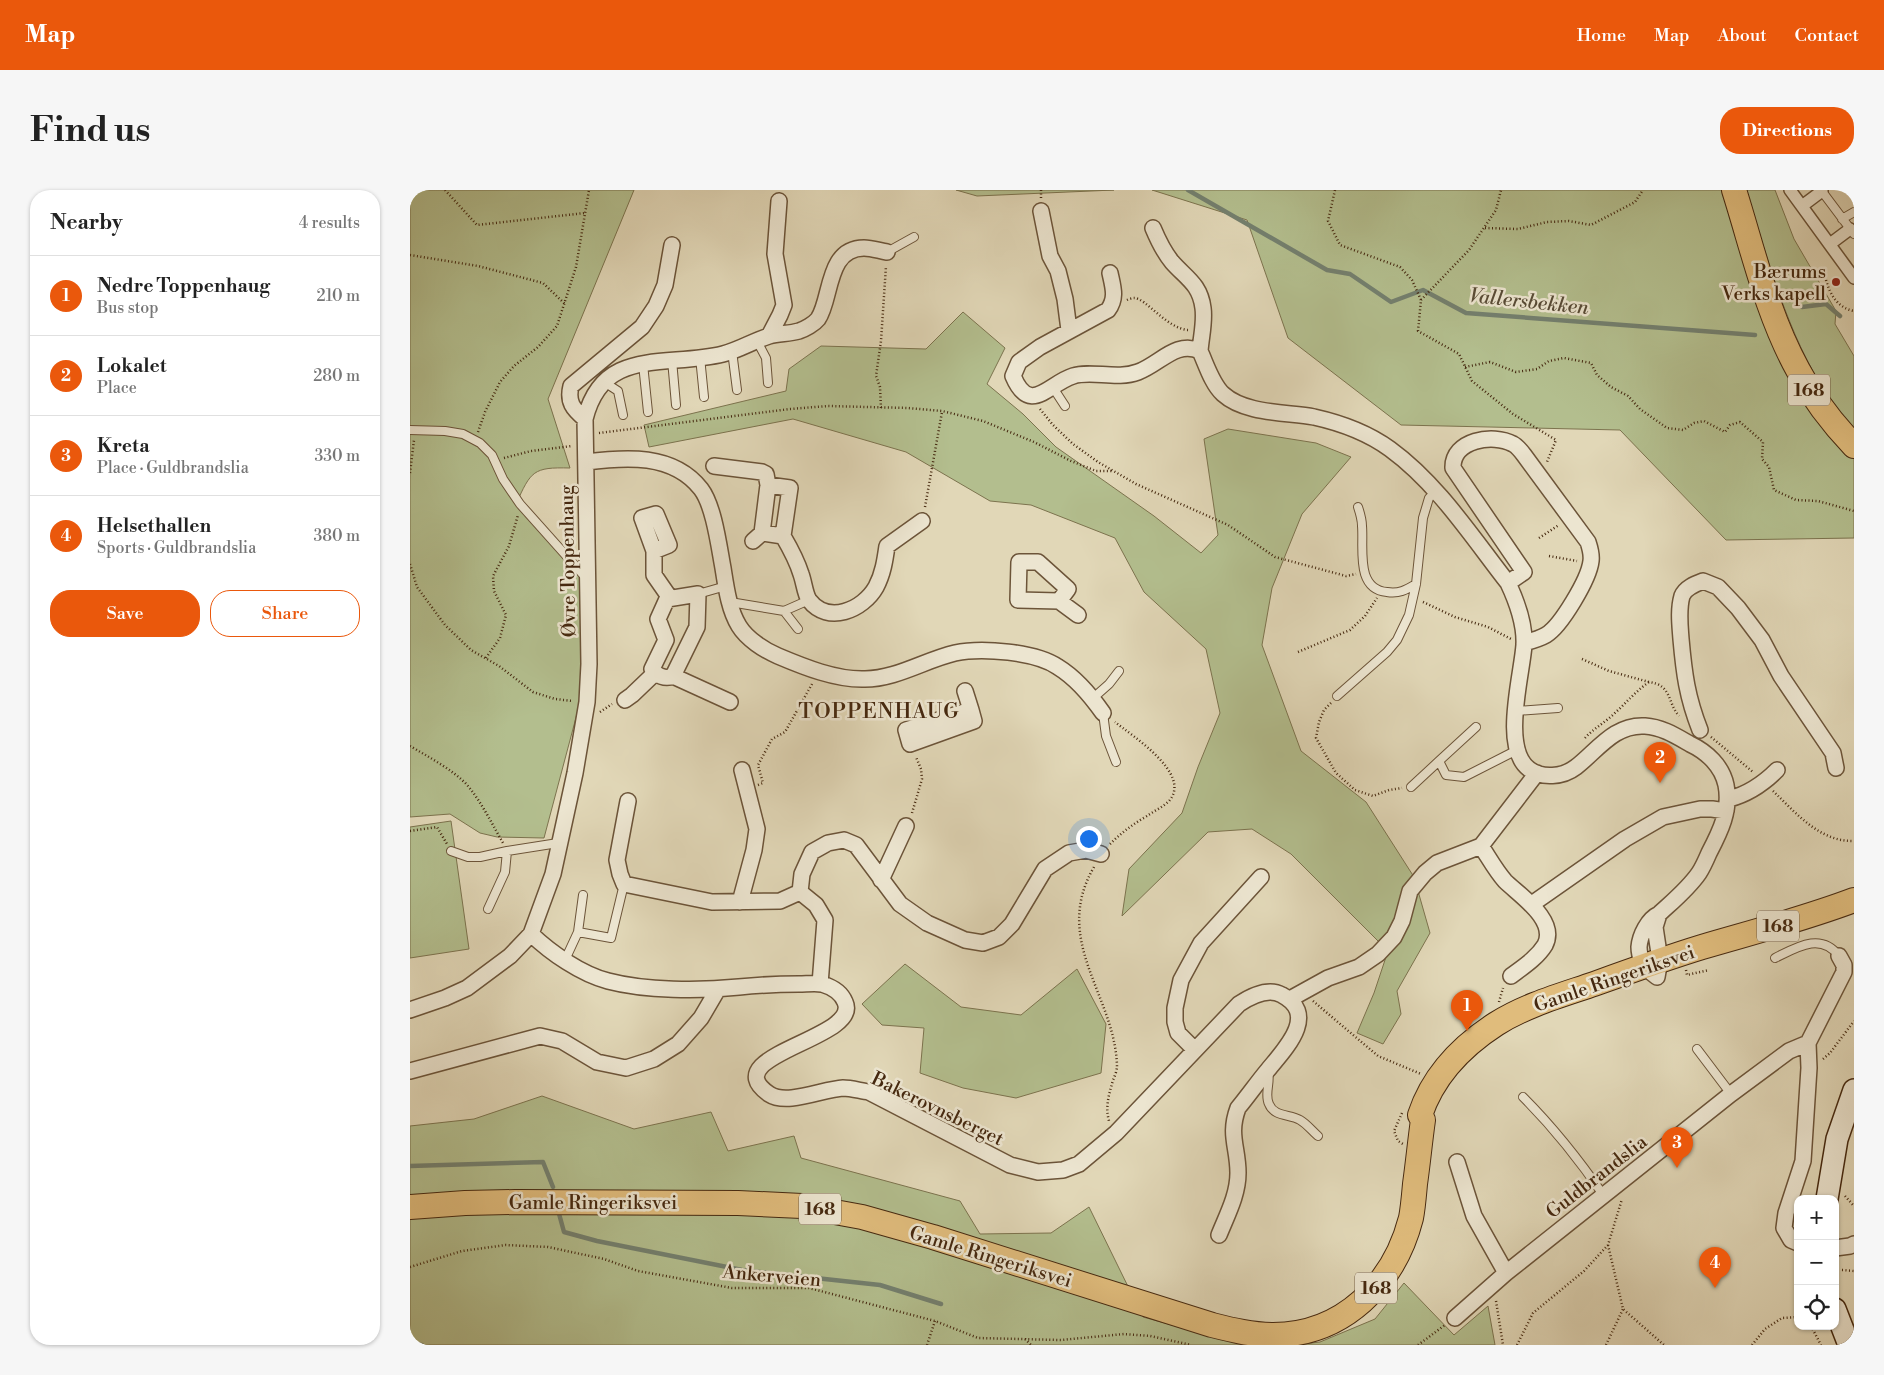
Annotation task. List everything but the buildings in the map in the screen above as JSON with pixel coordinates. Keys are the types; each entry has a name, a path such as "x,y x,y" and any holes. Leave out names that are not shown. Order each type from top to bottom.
{"main road":[{"name":"168","path":"1734,190 1769,300 1790,354 1816,400 1830,420 1854,446"},
{"name":"Gamle Ringeriksvei","path":"410,1207 465,1202 720,1203 802,1206 862,1217 933,1237 1212,1326 1256,1334 1291,1334 1323,1326 1356,1308 1391,1269 1411,1218 1423,1120 1428,1117 1440,1091 1450,1076 1468,1058 1490,1041 1557,1013 1654,968 1854,900"},
{"name":"Gamle Ringeriksvei","path":"1654,968 1854,908"},
{"path":"1835,1195 1832,1163 1837,1139 1854,1090"},
{"path":"1839,1319 1849,1345"},
{"path":"1833,1330 1837,1345"}],"street":[{"path":"1790,190 1854,278"},
{"path":"1802,206 1825,192"},
{"path":"763,339 780,315 784,305 775,254 779,201"},
{"path":"1041,205 1050,256 1058,271 1065,299 1069,330"},
{"path":"1153,228 1162,248 1172,263 1197,287 1203,308 1200,351 1222,393 1237,404 1314,417 1351,427 1391,450 1436,491 1508,583 1520,614 1516,711 1517,750 1521,761 1529,769 1537,773 1561,775 1575,768 1602,742 1619,731 1632,726 1645,726 1667,732 1695,746 1720,768 1726,783 1727,805 1721,831 1699,873 1686,889 1659,914 1655,927 1654,968"},
{"path":"1830,244 1852,231"},
{"path":"584,419 572,409 568,396 571,386 642,327 656,306 665,285 672,245"},
{"name":"Øvre Toppenhaug","path":"410,1010 467,988 510,956 531,934 553,874 575,773 587,702 589,664 584,419 595,392 604,382 627,366 722,354 763,339 800,331 818,320 831,277 840,260 850,252 863,248 887,252"},
{"path":"1110,273 1114,294 1113,303 1108,310 1069,330 1019,362 1013,376 1018,387 1027,395 1033,397 1075,375 1121,376 1138,372 1181,348 1193,348 1200,351"},
{"path":"1508,583 1524,572 1453,468 1453,460 1457,453 1475,441 1491,438 1514,444 1541,477 1588,542 1592,555 1591,563 1577,596 1558,624 1546,635 1519,639"},
{"path":"586,462 619,458 646,460 670,465 688,476 701,490 712,514 726,586 735,618 740,628 759,645 795,663 843,677 865,680 882,677 956,653 1001,651 1046,660 1058,666 1092,699 1103,713"},
{"path":"714,466 766,474 768,485 757,537 783,536"},
{"path":"768,485 790,488 783,536 801,573 809,600 823,611 837,615 850,610 875,589 882,572 887,546 922,521"},
{"path":"654,551 654,575 670,598"},
{"path":"1700,730 1685,684 1679,617 1682,595 1691,586 1703,581 1718,586 1738,608 1762,640 1782,676 1833,753 1836,768"},
{"path":"672,676 697,627 698,594 667,600 658,619 666,640 652,669 659,676 667,678 672,676 730,702"},
{"path":"1059,601 1078,615"},
{"path":"625,700 632,696 655,672"},
{"path":"910,744 974,721 965,691"},
{"path":"740,902 754,850 757,829 742,770"},
{"path":"1532,904 1625,839 1663,817 1727,805 1764,782 1777,770"},
{"path":"1219,1235 1236,1194 1238,1172 1233,1134 1234,1119 1238,1108 1288,1047 1296,1033 1298,1023 1296,996 1328,978 1359,967 1378,954 1394,937 1402,921 1410,891 1425,873 1438,863 1481,846 1537,773"},
{"path":"628,801 617,860 624,884 712,902 780,901 800,892"},
{"path":"881,880 906,826"},
{"path":"800,892 802,874 812,852 828,843 844,840 856,845 900,904 927,923 966,940 983,943 998,937 1012,924 1045,869 1069,853 1086,850 1101,854"},
{"path":"1481,846 1505,880 1532,904 1544,922 1547,935 1546,944 1536,956 1511,976"},
{"path":"1195,1050 1178,1033 1175,1022 1174,1008 1181,980 1201,943 1261,877"},
{"path":"800,892 816,905 824,920 820,984"},
{"name":"Bakerovnsberget","path":"531,934 549,950 584,972 607,981 643,987 718,989 768,984 820,984 835,989 841,995 847,1009 844,1016 823,1033 774,1056 763,1064 758,1071 757,1079 761,1087 775,1098 788,1098 844,1088 869,1092 1010,1165 1038,1172 1062,1170 1079,1164 1116,1133 1239,1004 1253,995 1267,992 1296,996"},
{"path":"1794,1241 1791,1240 1784,1228 1786,1213 1803,1161 1809,1068 1808,1044 1844,972 1844,965 1839,956"},
{"path":"410,1071 540,1036 562,1040 598,1062 626,1068 654,1059 678,1044 701,1018 718,989"},
{"name":"Guldbrandslia","path":"1455,1318 1506,1273 1731,1094 1788,1051 1808,1044"},
{"path":"1457,1162 1474,1216 1506,1273"},
{"path":"1839,1247 1854,1244"}],"lane":[{"path":"1825,192 1852,231"},
{"path":"1842,219 1854,212"},
{"path":"887,252 914,237"},
{"path":"763,339 768,383"},
{"path":"732,351 738,390"},
{"path":"700,357 704,398"},
{"path":"672,360 676,405"},
{"path":"643,364 648,412"},
{"path":"604,382 618,391 622,415"},
{"path":"1052,386 1065,406"},
{"path":"413,431 445,431 463,434 480,443 492,456 503,479 520,504 588,581"},
{"path":"1337,696 1387,652 1397,640 1409,615 1416,584 1423,518 1430,498 1436,491"},
{"path":"1358,507 1362,521 1364,573 1370,586 1382,592 1403,592 1416,584"},
{"path":"698,594 726,586"},
{"path":"730,602 784,611 809,600"},
{"path":"784,611 798,629"},
{"path":"1092,699 1109,684 1119,671"},
{"path":"1516,711 1558,708"},
{"path":"1103,713 1106,736 1116,762"},
{"path":"1411,787 1476,727"},
{"path":"1439,761 1446,775 1464,777 1517,750"},
{"path":"451,851 468,857 480,857 558,844"},
{"path":"488,909 505,872 507,851"},
{"path":"578,932 611,938 624,884"},
{"path":"565,960 578,932 583,895"},
{"path":"1776,958 1799,947 1820,942 1830,946 1839,956"},
{"path":"1697,1049 1731,1094"},
{"path":"1268,1070 1270,1077 1267,1097 1273,1110 1300,1120 1318,1136"},
{"path":"1523,1097 1553,1129 1604,1196"}],"path":[{"path":"445,190 477,225 584,213"},
{"path":"480,443 478,432 485,412 500,382 514,366 538,347 557,326 576,267 589,190"},
{"path":"1041,190 1041,205"},
{"path":"1335,190 1328,221 1340,244 1400,267 1412,280 1421,300 1418,331 1459,354 1472,381 1513,414 1556,440 1541,477"},
{"path":"1421,300 1469,250 1496,210 1501,190"},
{"path":"1485,228 1518,229 1548,222 1569,221 1591,225 1635,202 1643,190"},
{"path":"881,408 880,387 876,376 881,341 887,252"},
{"path":"410,255 478,266 543,283 565,304"},
{"path":"1826,280 1828,290 1835,300 1847,309 1854,311"},
{"path":"1135,298 1141,300 1169,323 1181,330 1192,331"},
{"path":"1466,367 1490,362 1516,372 1537,369 1549,361 1564,358 1591,363 1597,375 1611,387 1628,396 1640,409 1667,428 1683,430 1694,423 1704,422 1725,432 1730,425 1740,422 1762,442 1762,459 1769,467 1774,490 1796,500 1818,501 1854,511"},
{"path":"1033,397 1053,425 1073,444 1136,484 1228,525 1276,557 1346,576 1364,573"},
{"path":"492,456 504,458 585,440 790,409 828,406 908,408 942,411 983,421 1034,442 1096,472 1113,471"},
{"path":"922,521 942,411"},
{"path":"410,474 413,431"},
{"path":"486,658 500,638 506,615 494,591 493,576 510,546 520,504"},
{"path":"1539,538 1570,518"},
{"path":"1549,556 1591,563"},
{"path":"410,564 417,587 445,625 471,650 486,658 533,692 555,699 587,702"},
{"path":"1298,652 1350,630 1359,623 1382,592"},
{"path":"1412,596 1455,617 1488,627 1515,641 1519,639"},
{"path":"1582,659 1609,670 1649,682"},
{"path":"748,788 763,783 758,765 772,739 785,732 820,671"},
{"path":"1337,696 1324,710 1319,722 1316,738 1336,773 1355,790 1373,796 1389,790 1411,787"},
{"path":"584,722 620,699 625,700"},
{"path":"1103,713 1155,753 1168,769 1174,791 1170,800 1128,828 1101,854 1090,874 1082,897 1079,923 1081,948 1115,1045 1117,1068 1106,1110 1109,1123 1116,1133"},
{"path":"906,826 922,779 921,769 910,744"},
{"path":"410,746 435,761 467,785 484,809 507,851"},
{"path":"410,831 437,827 451,851"},
{"path":"1296,996 1378,1056 1425,1076"},
{"path":"1809,1068 1830,1053 1854,1021"},
{"path":"1517,1345 1533,1313 1584,1271 1608,1245 1622,1196 1624,1180"},
{"path":"1839,1199 1854,1206"},
{"name":"Ankerveien","path":"410,1267 462,1251 506,1245 548,1248 604,1259 638,1271 732,1288 809,1288 935,1321 978,1338 1061,1340 1124,1334 1150,1336 1191,1345"},
{"path":"1608,1245 1623,1309 1664,1345"},
{"path":"1842,1270 1854,1271"},
{"path":"1494,1284 1503,1345"},
{"path":"1606,1345 1623,1309"},
{"path":"1752,1345 1765,1329 1782,1318 1794,1317"},
{"path":"1418,1345 1455,1318"},
{"path":"927,1345 935,1321"},
{"path":"1812,1330 1821,1345"},
{"path":"1024,1338 1031,1345"}],"green space":[{"path":"410,190 634,190 548,399 570,468 541,470 535,473 526,484 516,504 581,577 582,695 544,838 497,837 480,833 450,814 410,817"},
{"path":"956,190 1114,190 977,196"},
{"path":"1152,190 1730,190 1789,370 1854,457 1854,538 1726,540 1620,430 1401,425 1288,338 1247,220"},
{"path":"1746,190 1775,190 1794,239 1836,311 1835,324 1854,356 1854,432 1827,395 1801,347 1780,296"},
{"path":"963,312 1005,348 987,384 1023,414 1056,447 1154,516 1201,553 1218,535 1204,439 1228,429 1316,443 1351,457 1302,514 1272,588 1262,645 1301,751 1366,802 1414,877 1430,933 1397,991 1401,1014 1383,1044 1357,1033 1374,993 1388,951 1291,854 1252,829 1208,832 1122,916 1129,869 1182,813 1220,713 1206,649 1144,592 1115,538 1031,505 990,501 906,452 793,419 649,447 644,425 786,391 789,369 821,346 926,349"},
{"path":"451,821 469,949 410,958 410,827"},
{"path":"905,964 961,1007 1021,1015 1077,969 1106,1024 1101,1073 1016,1098 963,1088 920,1073 924,1028 882,1025 862,1004"},
{"path":"542,1096 634,1129 711,1112 728,1151 794,1136 801,1158 960,1201 980,1234 1051,1233 1089,1207 1143,1317 1244,1345 410,1345 410,1126 474,1119"},
{"path":"1404,1283 1454,1335 1488,1306 1495,1345 1295,1345 1320,1342 1375,1319"}],"waterway":[{"name":"Vallersbekken","path":"1188,190 1327,270 1350,274 1391,302 1423,290 1466,313 1755,335"},
{"name":"Vallersbekken","path":"1802,307 1826,304 1840,316"},
{"path":"410,1166 543,1162 553,1187"},
{"path":"558,1210 564,1232 597,1241 742,1270 880,1285 941,1304"},
{"path":"410,1343 422,1345"}],"place":[{"name":"Bærums Verks kapell","path":"1836,282"},
{"name":"Lokalet","path":"1660,783"},
{"name":"Nedre Toppenhaug","path":"1467,1031"},
{"name":"Kreta","path":"1677,1168"},
{"name":"Helsethallen","path":"1715,1288"}],"district":[{"name":"TOPPENHAUG","path":"879,711"}]}
